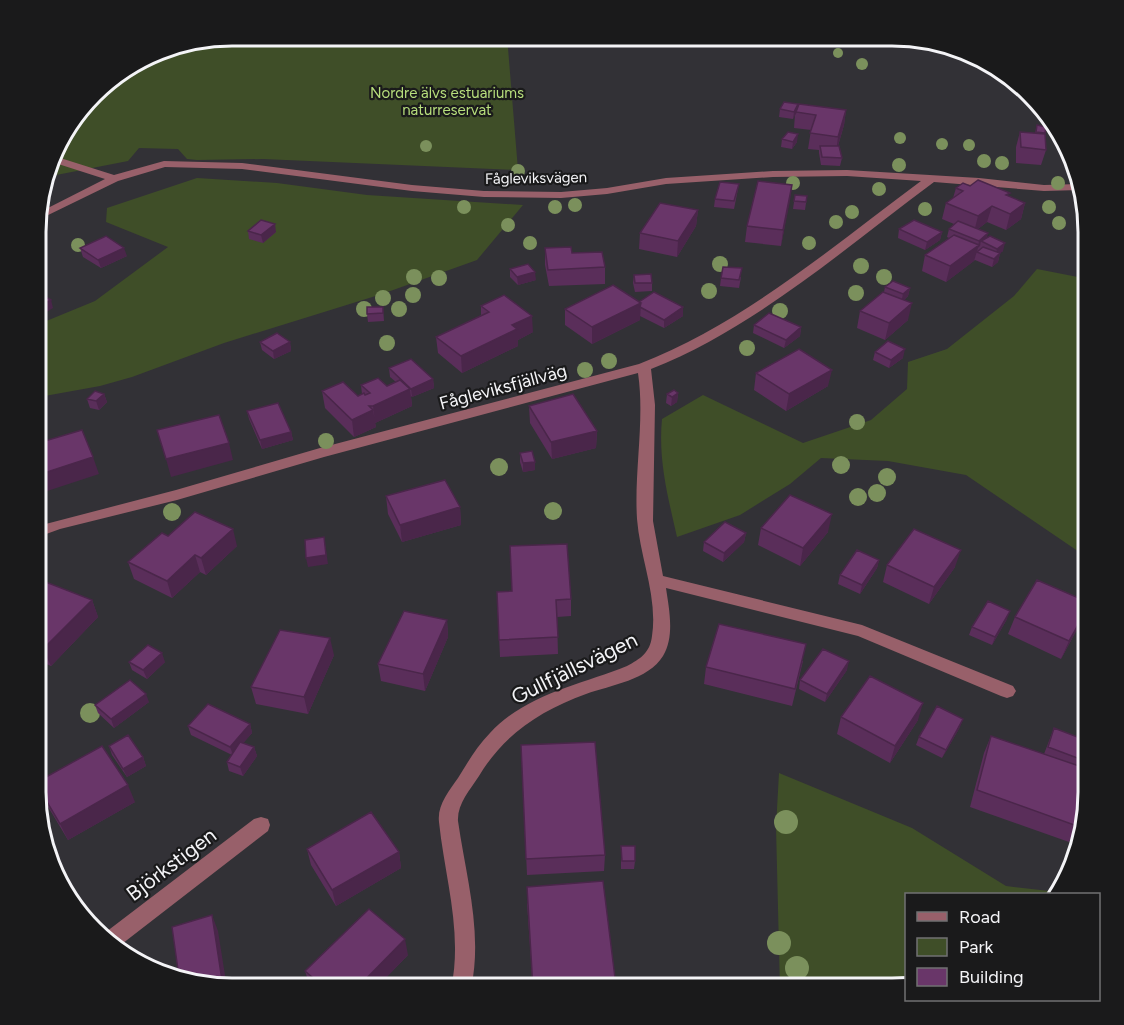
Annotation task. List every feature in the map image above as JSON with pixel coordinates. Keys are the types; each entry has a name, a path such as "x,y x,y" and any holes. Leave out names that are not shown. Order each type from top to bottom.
{"street":[{"path":"61,162 114,178"},
{"name":"Fågleviksvägen","path":"48,212 114,178 164,165 196,164 242,166 412,188 484,194 561,195 608,191 666,181 763,174 847,173 932,178 1044,189 1072,187"},
{"name":"Fågleviksfjällväg","path":"47,529 644,367 672,356 751,312 932,178"},
{"name":"Gullfjällsvägen","path":"464,978 468,934 453,853 448,811 488,744 520,717 577,690 634,669 647,662 657,652 661,629 657,580 645,522 648,400 644,367"},
{"path":"657,580 862,632 1007,691"},
{"name":"Björkstigen","path":"115,937 261,825"}],"green space":[{"name":"Nordre älvs estuariums naturreservat","path":"233,46 508,46 518,170 263,159 197,160 187,159 178,149 139,148 128,161 55,175 71,140 93,110 119,85 140,71 173,56 209,48"},
{"path":"197,178 277,183 367,195 523,205 477,260 382,294 224,343 132,377 100,386 46,396 46,321 95,301 168,247 106,222 107,208"},
{"path":"1037,269 1077,277 1078,551 966,475 888,461 821,458 790,484 740,515 677,537 667,493 661,449 662,419 703,395 803,443 871,420 907,389 908,362 947,349 1014,296"},
{"path":"779,773 912,828 1006,886 1049,891 1048,893 905,893 905,978 780,978 776,827"}],"building":[{"path":"784,102 798,104 794,112 780,109"},
{"path":"799,104 846,110 838,137 810,133 816,115 796,112"},
{"path":"1037,125 1046,129 1045,133 1036,132"},
{"path":"788,132 798,134 793,142 782,139"},
{"path":"1020,132 1045,134 1046,150 1021,147"},
{"path":"820,146 839,146 842,158 822,157"},
{"path":"978,180 1010,193 1006,195 1025,203 1010,214 992,206 978,216 946,203 963,191 956,188 963,183 970,186"},
{"path":"758,181 792,185 783,230 747,226"},
{"path":"720,182 739,184 734,201 715,199"},
{"path":"795,195 807,196 806,202 794,201"},
{"path":"660,203 698,210 678,241 640,233"},
{"path":"261,220 275,224 261,235 248,231"},
{"path":"914,220 942,232 927,242 899,229"},
{"path":"958,221 988,233 979,241 949,229"},
{"path":"954,235 979,245 950,266 925,255"},
{"path":"106,236 124,248 98,260 80,248"},
{"path":"990,236 1005,243 997,249 981,241"},
{"path":"571,247 572,253 602,252 605,267 548,270 545,248"},
{"path":"983,247 1000,253 994,259 977,252"},
{"path":"528,264 535,272 517,277 510,269"},
{"path":"723,267 742,268 739,280 721,278"},
{"path":"651,274 652,283 635,283 634,275"},
{"path":"893,281 910,288 903,294 885,287"},
{"path":"613,285 641,303 592,327 565,309"},
{"path":"654,292 683,307 664,320 640,307 639,302"},
{"path":"883,292 912,303 889,323 860,311"},
{"path":"504,295 532,316 512,325 517,329 461,356 436,337 489,312 481,306"},
{"path":"367,307 383,307 383,313 367,314"},
{"path":"769,313 801,327 786,340 754,325"},
{"path":"277,333 290,342 273,351 260,342"},
{"path":"888,341 905,349 891,360 875,352"},
{"path":"799,349 832,370 789,394 756,373"},
{"path":"411,359 433,379 411,389 389,368"},
{"path":"378,378 387,386 400,380 410,389 369,406 373,410 352,420 322,391 343,382 358,396 364,393 365,395 370,393 361,385"},
{"path":"674,390 678,393 672,397 667,394"},
{"path":"95,391 104,394 96,401 87,399"},
{"path":"573,394 597,431 551,442 529,406"},
{"path":"278,403 291,432 260,440 247,411"},
{"path":"219,415 229,443 166,459 157,430"},
{"path":"82,430 93,457 46,472 46,441"},
{"path":"532,451 535,462 523,463 520,453"},
{"path":"445,480 460,507 400,525 386,496"},
{"path":"790,495 832,514 803,548 761,528"},
{"path":"195,512 233,529 201,558 195,555 167,581 128,562 162,533 168,536"},
{"path":"725,522 746,533 724,553 704,542"},
{"path":"914,529 961,550 934,587 887,565"},
{"path":"324,537 326,555 306,558 305,540"},
{"path":"567,544 571,599 556,600 558,637 499,640 497,592 512,591 510,546"},
{"path":"857,550 879,560 862,585 840,575"},
{"path":"1037,580 1078,598 1078,625 1069,641 1015,617"},
{"path":"47,582 92,600 47,645"},
{"path":"988,601 1010,611 995,637 972,627"},
{"path":"404,611 447,620 423,674 378,664"},
{"path":"719,624 806,644 795,689 706,667"},
{"path":"280,630 330,638 304,697 251,687"},
{"path":"148,645 162,653 143,670 129,662"},
{"path":"823,649 849,661 827,694 800,680"},
{"path":"870,676 923,703 895,746 841,717"},
{"path":"130,680 146,694 111,719 95,705"},
{"path":"208,704 250,724 230,747 188,726"},
{"path":"937,706 963,719 946,750 919,737"},
{"path":"1054,728 1078,737 1078,758 1048,747"},
{"path":"128,735 143,757 123,769 109,746"},
{"path":"991,736 1078,766 1074,825 977,790"},
{"path":"240,742 254,747 240,767 227,762"},
{"path":"595,742 605,855 526,859 521,745"},
{"path":"102,746 128,785 60,824 47,802 47,776"},
{"path":"371,812 399,852 332,890 307,849"},
{"path":"621,846 635,846 635,861 622,861"},
{"path":"603,881 615,978 532,978 527,887"},
{"path":"369,909 405,939 367,978 313,978 305,971"},
{"path":"212,915 222,978 178,970 172,927"}]}
